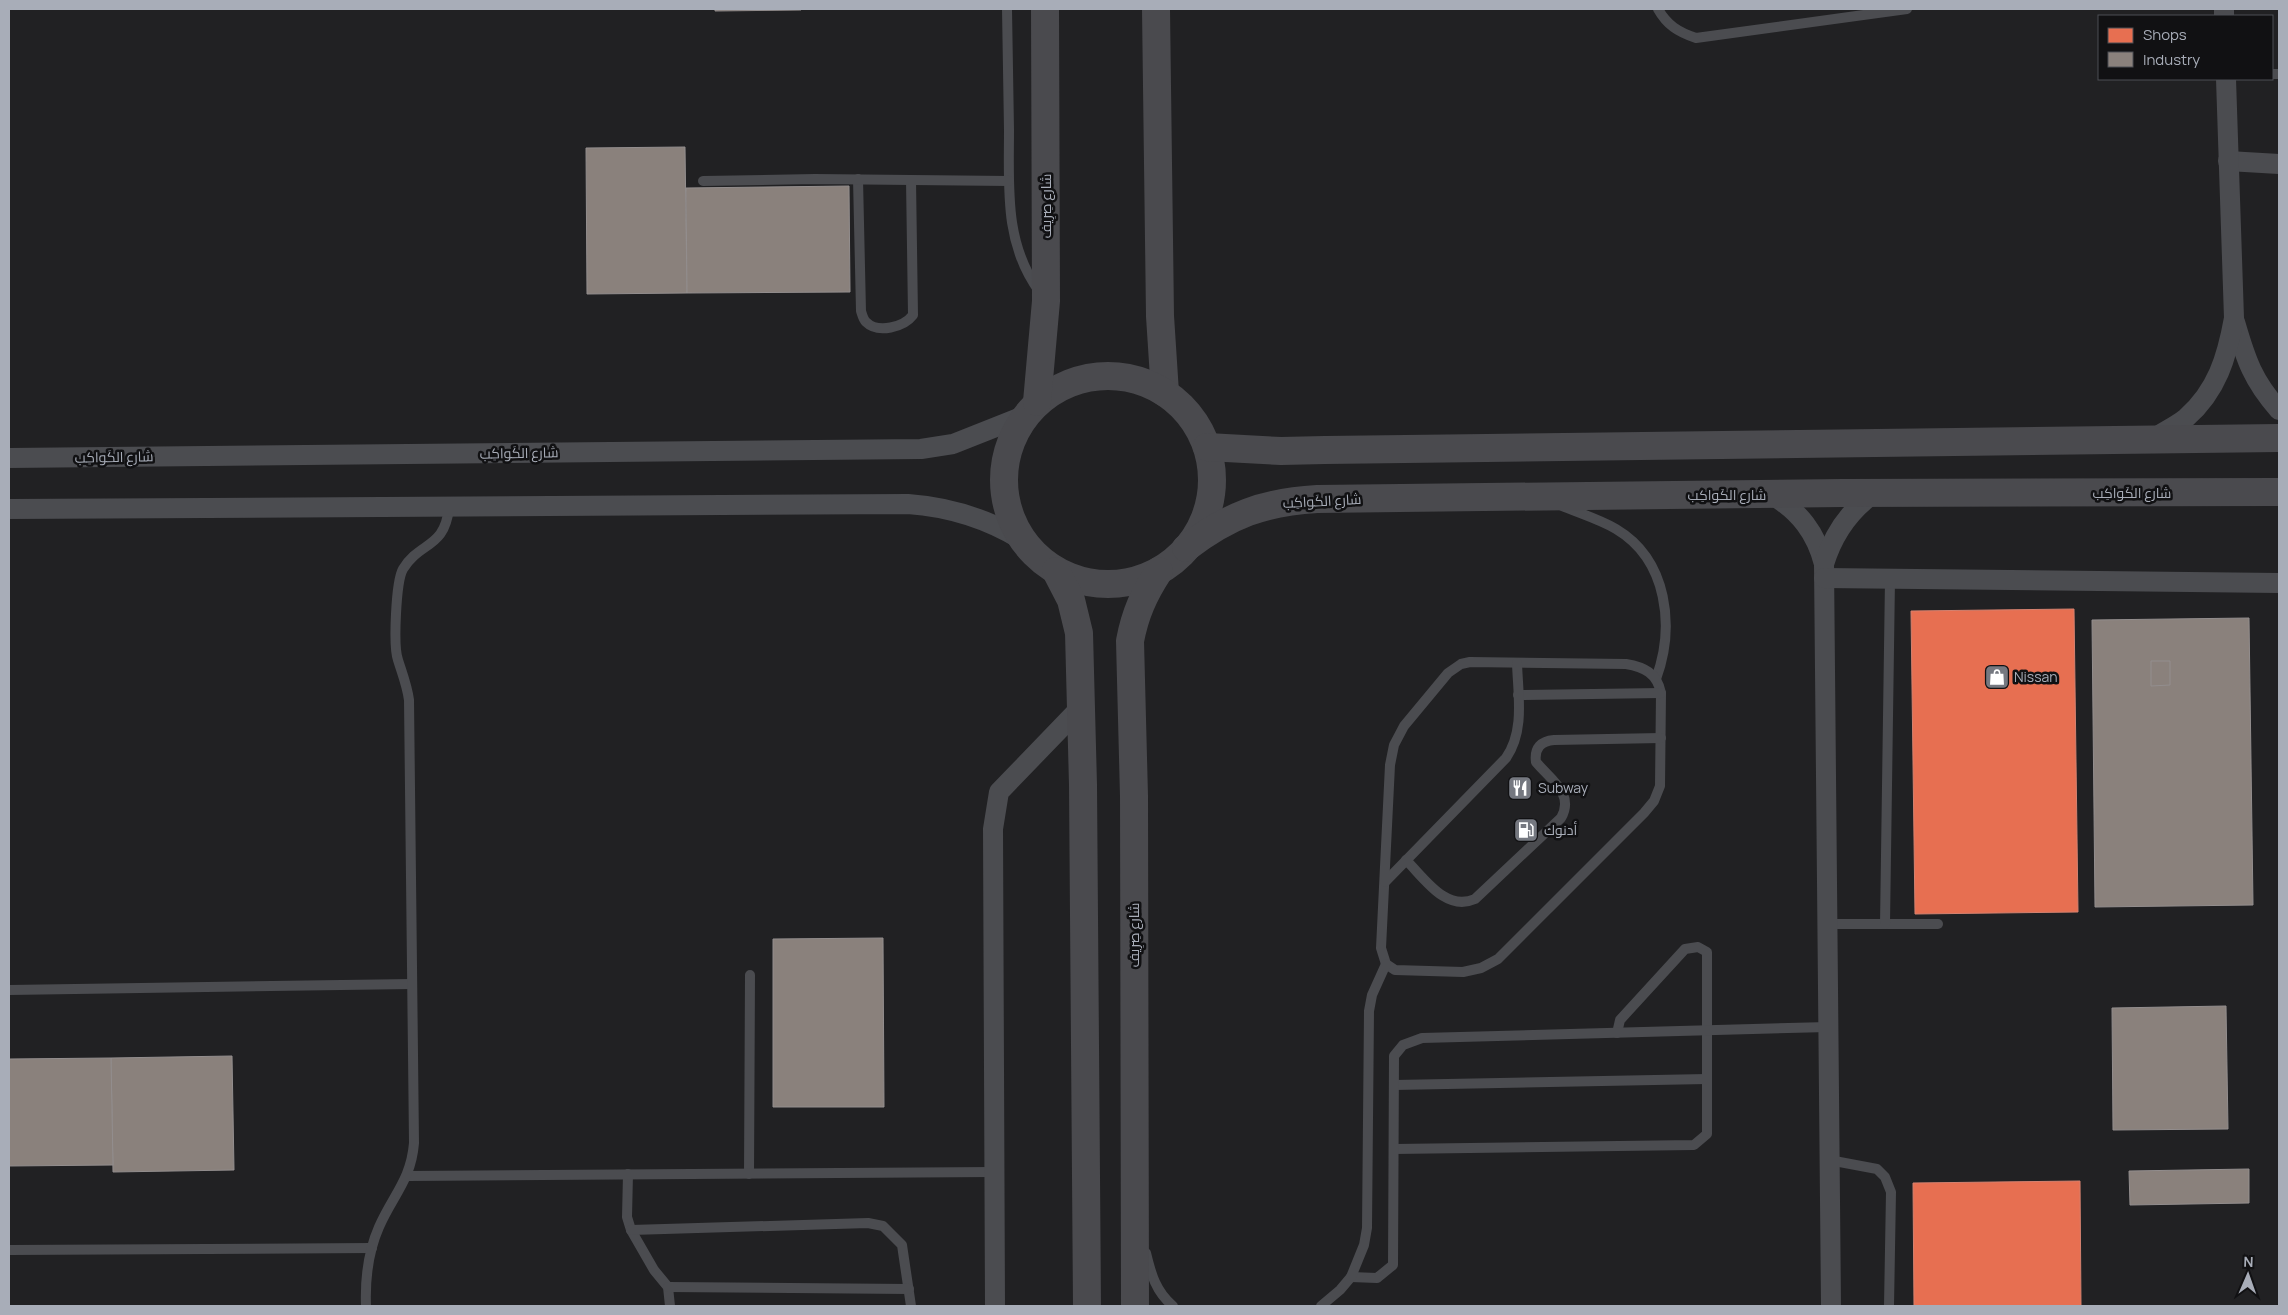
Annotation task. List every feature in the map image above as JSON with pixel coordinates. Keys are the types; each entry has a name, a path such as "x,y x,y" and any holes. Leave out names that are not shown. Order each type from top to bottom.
{"main road":[{"name":"شارع صِرِيف","path":"1031,409 1046,301 1045,9"},
{"path":"1156,9 1160,316 1165,392"},
{"path":"1113,376 1140,380 1165,392 1188,413 1197,426 1207,447 1212,474 1210,501 1202,526 1186,548 1159,571 1139,579 1118,583 1104,583 1076,579 1056,571 1038,557 1022,540 1012,521 1005,500 1003,478 1005,456 1013,435 1031,409 1060,387 1086,378 1113,376"},
{"path":"1207,447 1325,450 2279,438"},
{"name":"شارع الكَواكِب","path":"1186,548 1209,531 1234,517 1261,507 1289,500 1872,494 2275,495"},
{"path":"1056,571 1065,584 1076,616 1078,633 1087,1306"},
{"name":"شارع صِرِيف","path":"1135,1306 1134,796 1130,641 1138,608 1145,592 1159,571"}],"street":[{"path":"2153,439 2185,418 2212,390 2227,355 2234,318 2226,80"},
{"path":"2228,161 2279,164"},
{"path":"2234,318 2245,356 2261,390 2279,410"},
{"name":"شارع الكَواكِب","path":"9,458 921,449 952,444 1031,409"},
{"path":"1824,571 1834,537 1841,524 1861,502 1872,494"},
{"path":"1772,495 1796,512 1806,523 1814,536 1824,571 1831,1306"},
{"path":"9,509 908,504 964,512 1002,528 1022,540"},
{"path":"1824,571 1890,579 2279,583"},
{"path":"995,1306 993,829 999,792 1080,707"}],"lane":[{"path":"1007,9 1010,213 1018,250 1034,285 1046,301"},
{"path":"1658,9 1664,20 1678,32 1696,38 1907,9"},
{"path":"858,180 861,311 865,321 874,327 900,326 908,322 912,315 911,180"},
{"path":"703,181 1009,181"},
{"path":"1541,497 1616,529 1634,542 1648,559 1659,578 1665,608 1664,644 1656,679"},
{"path":"366,1306 367,1275 372,1248 388,1210 408,1176 413,1160 414,1143 409,700 405,679 397,658 397,590 399,579 410,560 436,541 443,531 448,519 449,507"},
{"path":"1884,924 1890,579"},
{"path":"1321,1306 1340,1290 1351,1277 1362,1253 1367,1228 1369,1011 1378,979 1386,964 1381,948 1390,765 1398,735 1453,668 1470,662 1626,664 1646,669 1656,679 1661,692 1661,778 1654,801 1644,813 1498,959 1482,968 1462,972 1400,971 1386,964"},
{"path":"1385,882 1506,758 1515,742 1518,731 1517,663"},
{"path":"1518,695 1661,692"},
{"path":"1406,860 1446,900 1463,903 1475,899 1562,818 1565,812 1566,805 1562,791 1536,762 1535,755 1541,744 1554,740 1661,738"},
{"path":"1827,924 1938,924"},
{"path":"1394,1149 1694,1145 1707,1134 1707,952 1698,947 1685,949 1620,1020 1617,1033"},
{"path":"749,1174 750,974"},
{"path":"9,990 412,984"},
{"path":"1351,1277 1377,1278 1393,1265 1394,1056 1403,1045 1422,1038 1828,1027"},
{"path":"1394,1085 1707,1079"},
{"path":"1829,1160 1877,1169 1885,1177 1891,1192 1890,1306"},
{"path":"408,1176 994,1172"},
{"path":"628,1174 627,1217 631,1230 654,1270 668,1287 670,1306"},
{"path":"1135,1202 1154,1282 1161,1294 1173,1306"},
{"path":"631,1230 868,1223 883,1226 902,1245 911,1306"},
{"path":"9,1250 372,1248"},
{"path":"668,1287 909,1289"}],"shaded area":[{"path":"9,9 2279,9 2279,1306 9,1306"}],"building: Shops":[{"path":"2074,609 2078,912 1915,914 1911,611"},
{"path":"2080,1181 2081,1306 1914,1306 1913,1183"}],"building: Industry":[{"path":"715,9 801,9 801,10 715,11"},
{"path":"685,147 687,293 587,294 586,148"},
{"path":"849,186 850,292 687,293 686,188"},
{"path":"2249,618 2253,905 2095,907 2092,620"},
{"path":"2151,661 2170,661 2170,685 2151,686"},
{"path":"883,938 884,1107 773,1107 773,939"},
{"path":"2226,1006 2228,1129 2113,1130 2112,1008"},
{"path":"232,1056 234,1170 113,1172 111,1058"},
{"path":"111,1058 113,1165 9,1166 9,1059"},
{"path":"2249,1169 2249,1203 2130,1205 2129,1171"}],"place":[{"name":"Nissan","path":"1997,677"},
{"name":"Subway","path":"1520,788"},
{"name":"أدنوك","path":"1526,830"}]}
